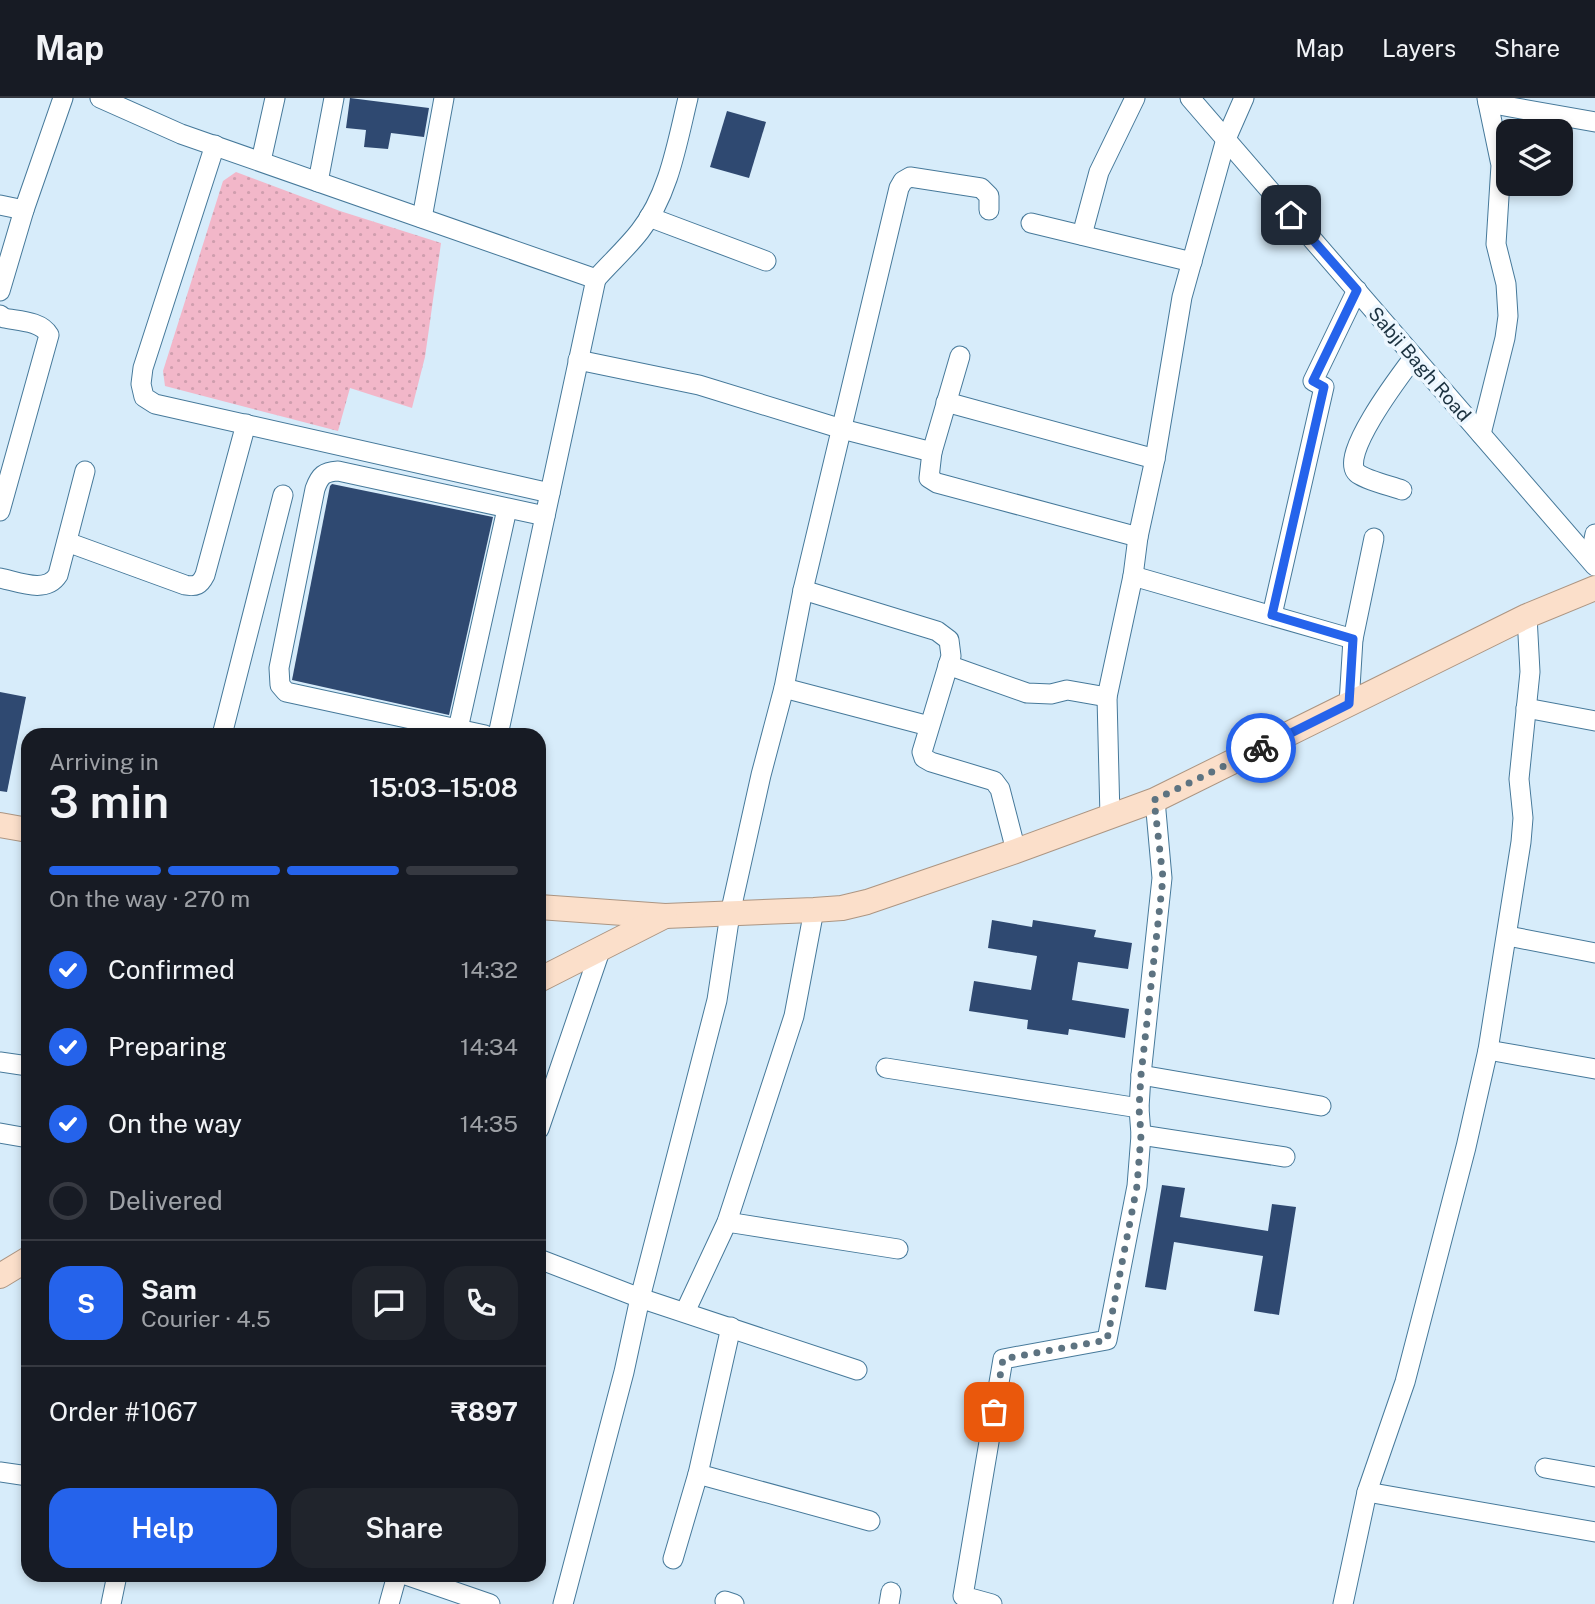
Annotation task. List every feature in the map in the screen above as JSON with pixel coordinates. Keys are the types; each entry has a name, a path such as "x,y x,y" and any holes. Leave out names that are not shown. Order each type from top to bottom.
{"main road":[{"path":"546,908 665,916 814,910 842,908 867,902 1154,800 1527,617 1595,588"},
{"path":"0,825 21,829"},
{"path":"546,976 665,916"},
{"path":"0,1276 21,1263"}],"street":[{"path":"0,291 24,210 63,98"},
{"path":"100,98 181,134 596,279"},
{"path":"261,161 275,98"},
{"path":"318,182 334,98"},
{"path":"422,218 444,98"},
{"path":"500,728 596,279 641,230 649,217 668,175 688,98"},
{"path":"1082,235 1099,172 1135,98"},
{"name":"Sabji Bagh Road","path":"1190,98 1592,562"},
{"path":"1110,817 1107,697 1155,459 1182,297 1226,139 1244,98"},
{"path":"1481,434 1508,316 1506,284 1496,244 1502,165 1488,100 1595,122"},
{"path":"215,145 143,369 141,384 144,397 155,404 550,493"},
{"path":"563,1604 717,1000 730,914 761,775 784,688 803,590 899,188 903,181 910,177 981,188 989,196 989,210"},
{"path":"0,205 24,210"},
{"path":"649,217 766,261"},
{"path":"1031,223 1192,262"},
{"path":"1272,615 1324,387 1313,381 1357,290"},
{"path":"0,315 39,325 46,329 49,335 0,511"},
{"path":"960,356 932,452 929,478 937,483 1138,537"},
{"path":"1402,490 1358,474 1353,467 1354,456 1378,405 1414,357"},
{"path":"578,360 699,385 842,429 932,452"},
{"path":"946,402 1155,459"},
{"path":"67,542 185,585 194,587 201,583 246,424"},
{"path":"0,578 45,587 53,583 58,575 85,471"},
{"path":"453,728 286,692 280,685 279,668 319,477 327,472 338,471 545,516"},
{"path":"224,728 283,495"},
{"path":"458,728 507,509"},
{"path":"1592,562 1595,534"},
{"path":"1349,704 1353,639 1374,538"},
{"path":"1133,576 1353,639"},
{"path":"803,590 937,631 949,640 951,656 923,745 925,758 994,781 1000,789 1016,851"},
{"path":"1343,1604 1367,1492 1405,1382 1466,1147 1488,1049 1521,842 1523,818 1519,779 1530,672 1527,617"},
{"path":"948,665 1027,693 1051,695 1067,690 1107,697"},
{"path":"784,688 929,726"},
{"path":"1526,708 1595,721"},
{"path":"992,1604 962,1596 1003,1359 1107,1340 1137,1186 1141,1135 1141,1075 1163,878 1154,800"},
{"path":"685,1312 727,1222 794,1016 814,910"},
{"path":"1508,936 1595,953"},
{"path":"546,1109 601,948"},
{"path":"1488,1049 1595,1069"},
{"path":"0,1062 21,1065"},
{"path":"886,1068 1139,1108"},
{"path":"1141,1075 1321,1106"},
{"path":"0,1133 21,1137"},
{"path":"1141,1135 1285,1157"},
{"path":"727,1222 898,1249"},
{"path":"546,1262 640,1298 857,1370"},
{"path":"673,1559 698,1474 731,1327"},
{"path":"1545,1468 1595,1477"},
{"path":"0,1472 21,1475"},
{"path":"698,1474 870,1521"},
{"path":"1367,1492 1595,1532"},
{"path":"111,1604 116,1582"},
{"path":"389,1604 395,1582"},
{"path":"427,1582 490,1604"}],"shaded area":[{"path":"236,172 340,211 441,243 425,357 412,408 350,388 338,431 165,386 163,371 223,181"}],"building":[{"path":"350,98 429,108 424,137 391,133 388,149 364,147 366,130 346,128"},
{"path":"727,111 766,122 749,178 710,167"},
{"path":"332,484 493,517 449,715 292,680"},
{"path":"0,692 26,697 7,792 0,791"},
{"path":"992,920 1032,927 1033,920 1096,930 1094,937 1132,943 1128,969 1078,962 1072,1000 1129,1009 1125,1038 1069,1029 1068,1035 1027,1029 1028,1020 969,1011 974,981 1031,990 1037,956 988,948"},
{"path":"1162,1185 1185,1188 1180,1217 1268,1231 1272,1204 1296,1207 1279,1315 1254,1311 1263,1256 1174,1242 1166,1290 1145,1287"}],"way so far":[{"path":"994,1412 1003,1359 1107,1340 1137,1186 1141,1135 1141,1075 1163,878 1154,800 1261,748"}],"route":[{"path":"1261,748 1349,704 1353,639 1272,615 1324,387 1313,381 1357,290 1291,215"}]}
